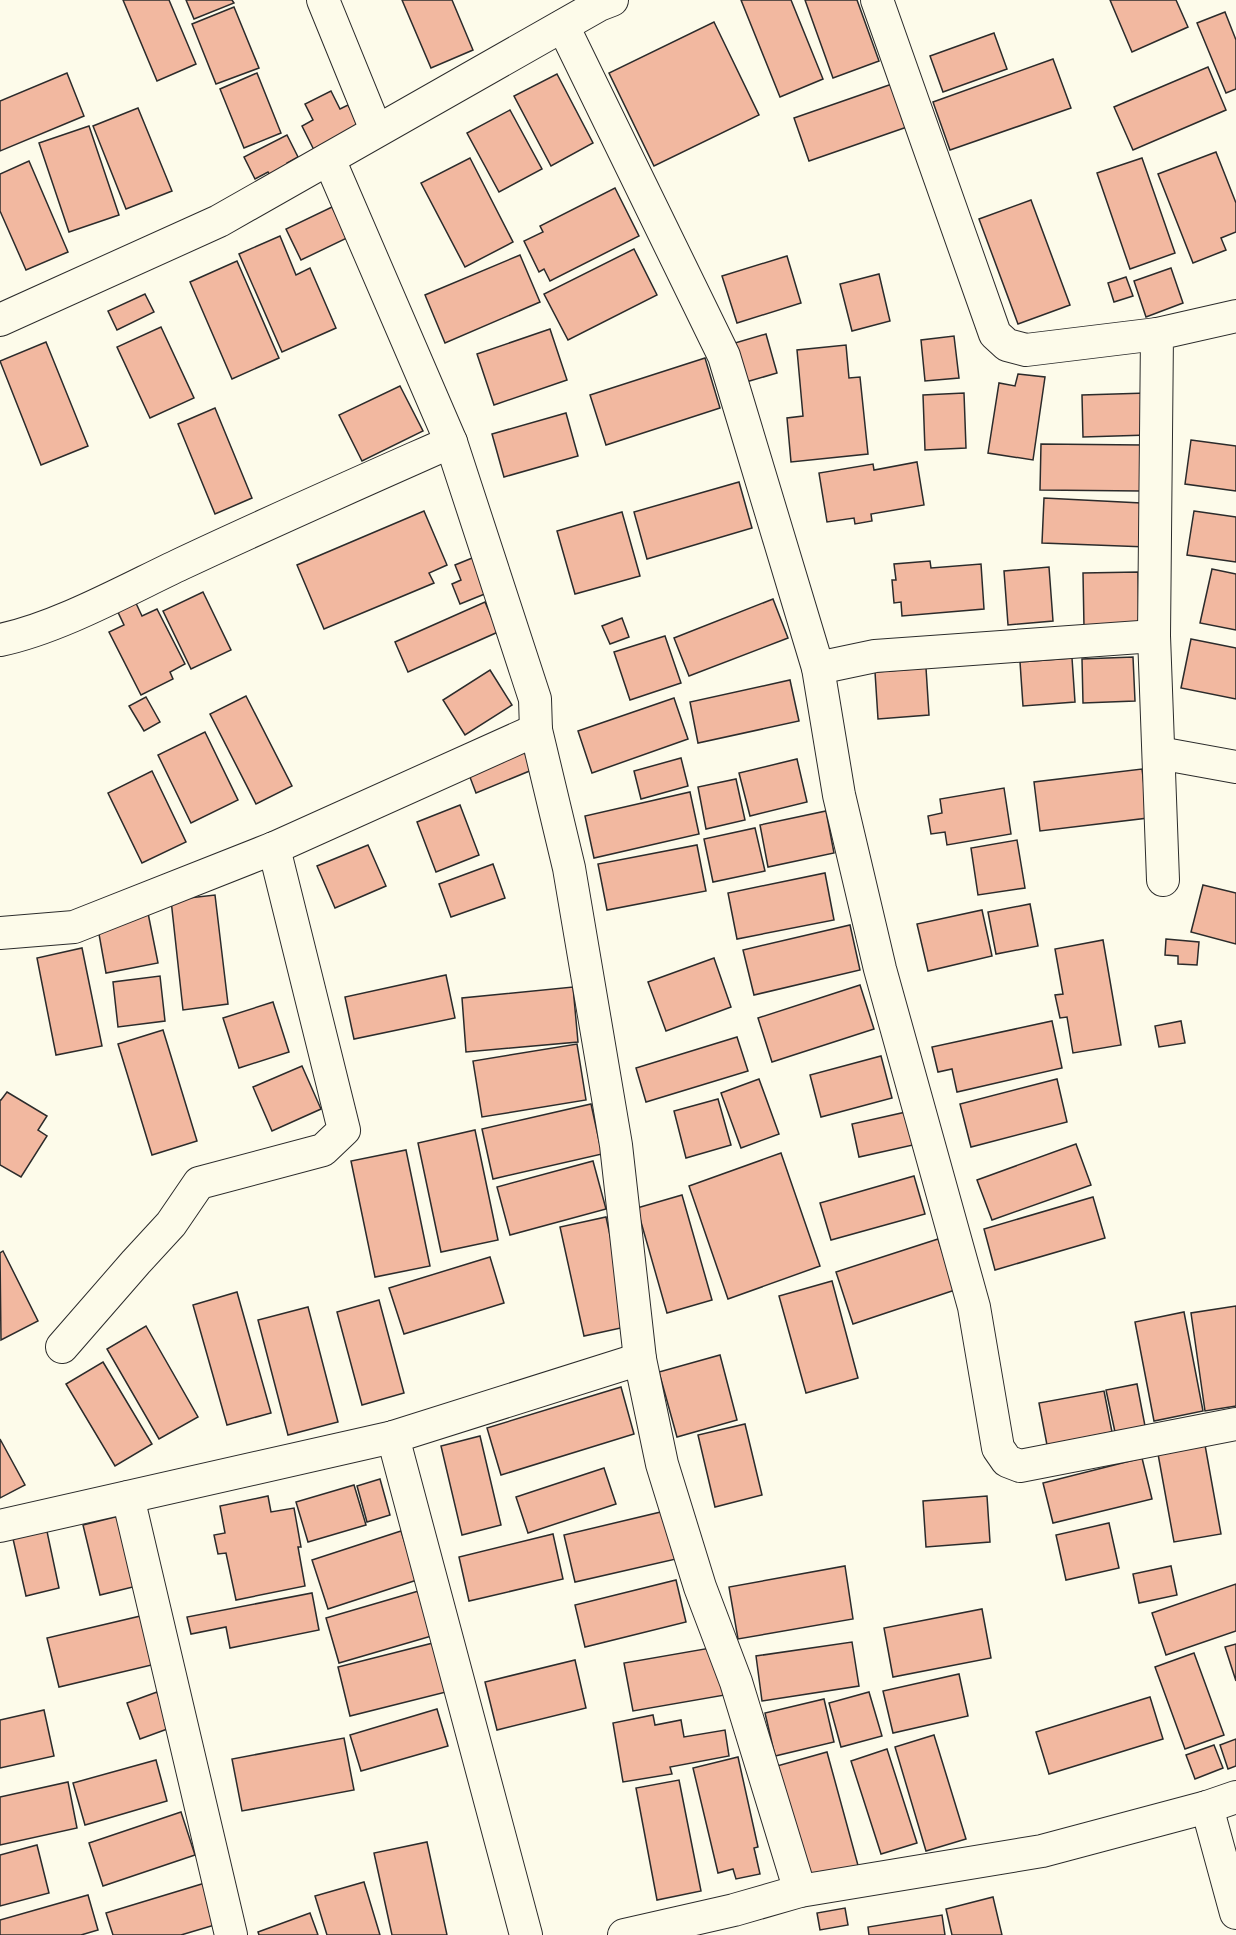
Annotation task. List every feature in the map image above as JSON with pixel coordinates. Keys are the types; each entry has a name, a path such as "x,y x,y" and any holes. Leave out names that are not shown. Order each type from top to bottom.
{"street":[{"path":"323,0 376,130"},
{"path":"876,0 995,334 1007,345 1026,350 1157,334 1236,316"},
{"path":"0,319 219,221 603,2"},
{"path":"563,26 724,356 818,668 839,795 877,957 974,1307 998,1448 1006,1461 1020,1466 1236,1424"},
{"path":"329,159 451,442 535,699 536,730 569,868 616,1145 640,1359 662,1464 700,1587 736,1682 800,1891"},
{"path":"1157,334 1154,636 1163,880"},
{"path":"0,640 22,635 84,609 272,521 451,442"},
{"path":"818,668 875,656 1154,636"},
{"path":"0,933 74,927 274,848 536,730"},
{"path":"1159,753 1236,767"},
{"path":"62,1347 171,1224 199,1183 323,1150 344,1130 274,848"},
{"path":"0,1526 393,1437 640,1359"},
{"path":"393,1437 526,1935"},
{"path":"128,1497 231,1935"},
{"path":"624,1935 734,1910 800,1891 1042,1851 1236,1797"},
{"path":"1206,1807 1236,1913"}],"building":[{"path":"123,0 169,0 196,64 157,81"},
{"path":"186,0 232,0 234,3 194,19"},
{"path":"402,0 452,0 473,50 431,68"},
{"path":"741,0 791,0 823,79 780,97"},
{"path":"805,0 857,0 879,61 833,78"},
{"path":"1110,0 1176,0 1188,27 1132,52"},
{"path":"234,7 259,68 216,84 192,24"},
{"path":"1225,12 1236,40 1236,89 1226,93 1197,23"},
{"path":"714,22 759,115 654,166 609,73"},
{"path":"994,33 1007,69 943,92 930,56"},
{"path":"1053,59 1071,108 950,150 933,102"},
{"path":"1208,67 1226,110 1133,150 1114,107"},
{"path":"67,73 84,116 0,151 0,101"},
{"path":"257,73 281,133 244,148 220,89"},
{"path":"557,74 593,143 551,166 514,96"},
{"path":"892,84 907,127 809,161 794,118"},
{"path":"331,91 340,109 348,105 360,129 317,156 302,126 313,120 305,104"},
{"path":"138,108 172,191 126,209 93,126"},
{"path":"510,110 542,169 499,192 467,133"},
{"path":"89,126 119,215 69,232 39,143"},
{"path":"287,135 298,157 287,163 290,170 272,179 268,172 255,179 244,157"},
{"path":"1216,152 1236,203 1236,232 1221,238 1226,250 1193,263 1158,174"},
{"path":"470,158 513,242 465,267 421,183"},
{"path":"1142,158 1175,253 1130,269 1097,173"},
{"path":"29,161 68,252 26,270 0,211 0,174"},
{"path":"615,188 639,236 550,281 544,269 539,272 524,241 543,232 540,226"},
{"path":"1031,200 1070,305 1018,324 979,219"},
{"path":"332,207 347,238 301,260 286,229"},
{"path":"280,236 296,275 310,268 336,328 282,352 239,254"},
{"path":"634,249 657,295 568,340 544,294"},
{"path":"520,255 540,302 445,343 425,295"},
{"path":"787,256 801,303 737,323 722,276"},
{"path":"237,261 279,358 232,379 190,282"},
{"path":"1171,268 1183,303 1146,317 1134,281"},
{"path":"879,274 890,321 852,331 840,284"},
{"path":"1126,277 1133,296 1114,302 1108,283"},
{"path":"145,294 154,312 117,330 108,311"},
{"path":"161,327 194,398 150,418 117,347"},
{"path":"550,329 567,380 494,405 477,354"},
{"path":"766,334 777,373 746,382 735,343"},
{"path":"954,336 959,378 925,381 921,340"},
{"path":"46,342 88,446 41,465 0,361"},
{"path":"846,345 849,378 860,377 868,454 791,462 787,418 803,416 797,350"},
{"path":"705,358 720,408 606,445 590,395"},
{"path":"1018,374 1045,377 1033,460 988,453 999,383 1015,386"},
{"path":"400,386 423,431 362,461 339,415"},
{"path":"964,393 966,448 925,450 923,395"},
{"path":"1147,393 1148,435 1083,437 1082,395"},
{"path":"215,408 252,498 215,514 178,424"},
{"path":"566,413 578,456 504,477 492,434"},
{"path":"1191,440 1236,446 1236,491 1185,484"},
{"path":"1041,444 1142,445 1141,491 1040,490"},
{"path":"917,462 924,505 871,514 872,521 855,524 854,518 827,522 819,473 873,464 874,470"},
{"path":"739,482 752,528 647,559 634,512"},
{"path":"1044,498 1141,503 1147,547 1042,543"},
{"path":"424,511 447,565 429,573 434,583 324,629 297,565"},
{"path":"1194,511 1236,517 1236,562 1187,555"},
{"path":"622,512 640,576 575,594 557,531"},
{"path":"482,554 497,589 460,604 452,584 461,580 455,565"},
{"path":"930,561 931,568 981,564 984,609 902,616 901,602 894,603 892,580 896,580 894,564"},
{"path":"1049,567 1053,621 1008,625 1004,571"},
{"path":"1212,569 1236,574 1236,630 1200,623"},
{"path":"1138,572 1139,626 1084,627 1083,573"},
{"path":"203,592 231,650 191,669 163,611"},
{"path":"134,599 142,616 157,609 185,664 170,672 173,679 141,695 109,632 124,625 116,608"},
{"path":"773,599 788,638 689,676 674,638"},
{"path":"485,602 498,632 408,672 395,642"},
{"path":"622,618 629,637 610,644 602,626"},
{"path":"665,636 681,683 630,700 614,652"},
{"path":"1191,639 1236,648 1236,699 1181,688"},
{"path":"1133,657 1135,701 1083,703 1082,659"},
{"path":"1072,658 1075,702 1023,706 1020,662"},
{"path":"926,668 929,715 878,719 875,672"},
{"path":"490,670 512,705 465,735 443,700"},
{"path":"790,680 799,721 698,743 690,702"},
{"path":"246,696 292,786 256,804 210,714"},
{"path":"146,697 160,722 144,731 129,706"},
{"path":"674,698 688,739 592,773 578,731"},
{"path":"205,732 238,800 191,823 158,755"},
{"path":"523,749 532,770 476,793 468,772"},
{"path":"681,758 688,786 641,799 634,771"},
{"path":"797,759 807,802 750,816 739,773"},
{"path":"1142,769 1148,818 1040,831 1034,782"},
{"path":"152,771 186,842 142,863 108,793"},
{"path":"736,779 745,820 706,829 698,787"},
{"path":"1004,788 1011,834 947,845 945,832 931,834 928,816 942,813 940,799"},
{"path":"690,792 699,834 594,858 585,816"},
{"path":"460,805 479,855 436,872 417,822"},
{"path":"826,811 834,853 768,867 760,825"},
{"path":"755,828 765,871 713,882 704,839"},
{"path":"1017,840 1025,888 978,895 971,848"},
{"path":"368,845 386,886 335,908 317,866"},
{"path":"697,845 706,891 607,910 598,864"},
{"path":"493,864 505,898 451,917 439,884"},
{"path":"825,873 834,920 737,939 728,893"},
{"path":"1203,885 1236,893 1236,944 1191,932"},
{"path":"215,895 228,1004 183,1010 171,900"},
{"path":"1030,904 1038,946 996,954 988,912"},
{"path":"982,910 992,956 928,971 917,924"},
{"path":"148,913 158,963 106,973 97,923"},
{"path":"850,925 860,970 754,995 743,950"},
{"path":"1166,939 1199,942 1197,965 1178,964 1178,956 1165,955"},
{"path":"1103,940 1121,1045 1073,1053 1067,1017 1060,1018 1055,995 1063,994 1055,949"},
{"path":"82,948 102,1046 56,1055 37,958"},
{"path":"714,958 731,1007 666,1031 648,982"},
{"path":"446,975 455,1018 354,1039 345,997"},
{"path":"160,976 165,1021 118,1027 113,982"},
{"path":"860,985 874,1029 772,1062 758,1018"},
{"path":"573,987 578,1042 466,1052 462,998"},
{"path":"273,1002 289,1052 239,1068 223,1018"},
{"path":"1052,1021 1062,1068 957,1092 952,1069 938,1072 932,1047"},
{"path":"1181,1021 1185,1043 1159,1047 1155,1026"},
{"path":"163,1030 197,1141 152,1155 118,1044"},
{"path":"737,1037 748,1071 646,1102 636,1068"},
{"path":"577,1044 586,1100 482,1117 473,1061"},
{"path":"881,1056 892,1098 821,1117 810,1075"},
{"path":"302,1066 321,1109 272,1131 253,1087"},
{"path":"759,1079 779,1134 741,1148 721,1093"},
{"path":"1057,1079 1067,1122 971,1147 960,1104"},
{"path":"7,1092 47,1116 38,1130 47,1136 21,1177 0,1165 0,1100"},
{"path":"718,1099 731,1145 686,1158 674,1111"},
{"path":"591,1104 602,1154 493,1179 482,1129"},
{"path":"906,1112 913,1145 859,1157 852,1124"},
{"path":"475,1130 498,1240 441,1252 418,1143"},
{"path":"1076,1144 1091,1185 992,1220 977,1180"},
{"path":"406,1150 430,1266 375,1277 351,1161"},
{"path":"781,1153 820,1266 728,1299 689,1186"},
{"path":"593,1161 606,1209 510,1235 497,1187"},
{"path":"914,1176 925,1214 831,1240 820,1203"},
{"path":"682,1195 712,1300 667,1313 637,1208"},
{"path":"1093,1197 1105,1238 995,1270 984,1229"},
{"path":"606,1217 630,1326 584,1336 560,1227"},
{"path":"938,1239 955,1290 853,1324 836,1272"},
{"path":"3,1251 38,1321 1,1340 0,1253"},
{"path":"490,1257 504,1303 404,1334 389,1288"},
{"path":"832,1281 858,1378 806,1393 779,1296"},
{"path":"237,1292 271,1413 227,1425 193,1305"},
{"path":"379,1300 404,1393 362,1405 337,1312"},
{"path":"1236,1306 1236,1406 1205,1411 1191,1313"},
{"path":"308,1307 338,1422 288,1435 258,1320"},
{"path":"1184,1312 1203,1411 1154,1421 1135,1322"},
{"path":"146,1326 198,1417 159,1439 107,1349"},
{"path":"720,1355 737,1420 677,1437 659,1372"},
{"path":"103,1362 152,1444 115,1466 66,1384"},
{"path":"1137,1384 1145,1426 1115,1432 1106,1390"},
{"path":"621,1387 634,1434 501,1475 487,1428"},
{"path":"1104,1391 1112,1432 1047,1445 1039,1403"},
{"path":"745,1424 762,1495 715,1507 698,1435"},
{"path":"480,1436 501,1525 462,1535 441,1446"},
{"path":"0,1439 25,1485 0,1498"},
{"path":"1205,1445 1221,1534 1174,1542 1158,1454"},
{"path":"1142,1458 1152,1499 1053,1523 1043,1483"},
{"path":"604,1468 616,1504 528,1533 516,1497"},
{"path":"380,1479 390,1515 367,1522 357,1486"},
{"path":"354,1485 366,1525 308,1542 296,1502"},
{"path":"268,1496 271,1512 294,1508 305,1586 236,1600 226,1553 218,1554 214,1535 225,1533 220,1506"},
{"path":"987,1496 990,1542 926,1547 923,1501"},
{"path":"665,1511 676,1559 575,1582 564,1535"},
{"path":"123,1515 141,1585 100,1595 83,1525"},
{"path":"45,1522 59,1588 26,1596 11,1530"},
{"path":"1109,1523 1119,1568 1066,1580 1056,1535"},
{"path":"401,1531 417,1580 328,1609 312,1560"},
{"path":"553,1534 563,1579 469,1601 459,1557"},
{"path":"845,1566 853,1619 738,1639 729,1587"},
{"path":"1171,1566 1177,1595 1139,1603 1133,1574"},
{"path":"676,1580 686,1622 585,1647 575,1605"},
{"path":"1236,1584 1236,1631 1166,1655 1152,1613"},
{"path":"422,1590 435,1635 339,1663 326,1618"},
{"path":"312,1593 319,1630 230,1648 226,1627 191,1634 187,1617"},
{"path":"982,1609 991,1658 893,1677 884,1628"},
{"path":"149,1614 160,1663 59,1687 47,1638"},
{"path":"852,1642 859,1686 762,1701 756,1656"},
{"path":"433,1643 446,1692 350,1716 338,1667"},
{"path":"1236,1644 1236,1681 1225,1647"},
{"path":"716,1647 725,1695 633,1711 624,1663"},
{"path":"1194,1653 1224,1735 1185,1749 1155,1667"},
{"path":"575,1660 586,1708 497,1730 485,1682"},
{"path":"959,1674 968,1716 893,1733 883,1691"},
{"path":"157,1692 170,1728 140,1739 127,1703"},
{"path":"869,1692 882,1736 841,1747 829,1703"},
{"path":"1150,1697 1163,1739 1049,1774 1036,1732"},
{"path":"824,1699 834,1742 775,1756 765,1713"},
{"path":"437,1709 448,1746 361,1771 350,1735"},
{"path":"44,1710 54,1756 0,1768 0,1720"},
{"path":"653,1715 655,1725 681,1720 684,1737 725,1730 729,1756 670,1767 672,1774 623,1782 613,1723"},
{"path":"934,1735 966,1839 926,1851 895,1747"},
{"path":"344,1738 354,1790 242,1811 232,1759"},
{"path":"1236,1739 1236,1766 1228,1769 1220,1745"},
{"path":"1214,1745 1223,1768 1195,1779 1186,1755"},
{"path":"887,1749 917,1843 881,1854 851,1761"},
{"path":"827,1752 859,1869 809,1884 777,1766"},
{"path":"738,1757 758,1847 754,1848 760,1874 736,1879 733,1869 718,1873 693,1768"},
{"path":"156,1760 167,1801 85,1825 73,1783"},
{"path":"679,1780 701,1891 657,1900 636,1788"},
{"path":"68,1782 77,1828 0,1845 0,1797"},
{"path":"181,1812 195,1855 103,1886 89,1843"},
{"path":"427,1842 447,1935 392,1935 374,1853"},
{"path":"37,1845 49,1893 0,1906 0,1855"},
{"path":"364,1882 380,1935 327,1935 315,1896"},
{"path":"205,1883 218,1924 181,1935 113,1935 106,1913"},
{"path":"88,1895 98,1930 81,1935 0,1935 0,1920"},
{"path":"993,1897 1002,1935 952,1935 946,1909"},
{"path":"845,1908 848,1925 820,1930 817,1913"},
{"path":"310,1913 318,1935 259,1935 258,1932"},
{"path":"942,1915 945,1935 869,1935 868,1927"}]}
